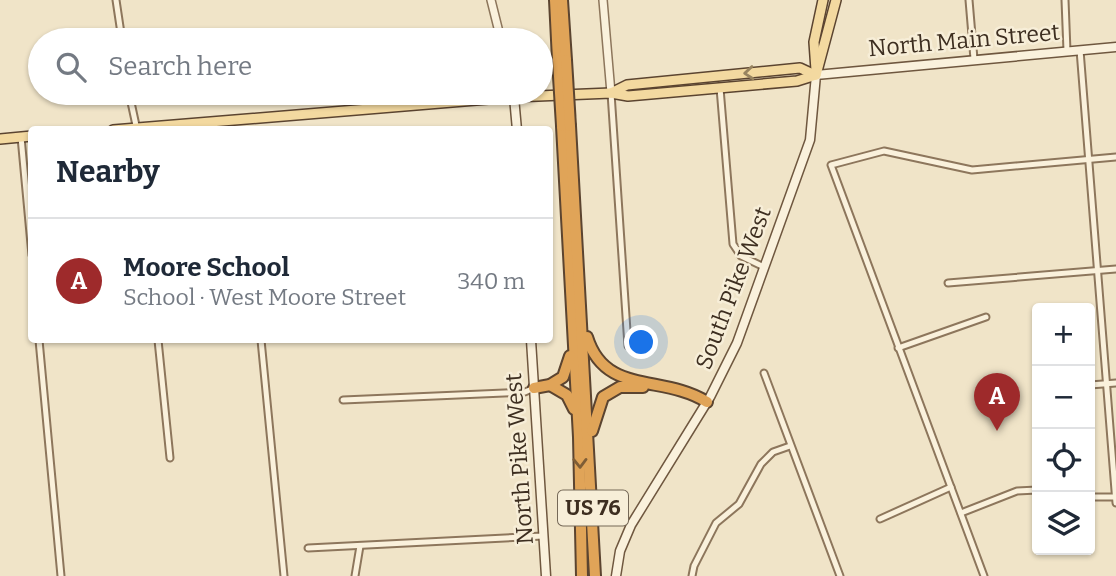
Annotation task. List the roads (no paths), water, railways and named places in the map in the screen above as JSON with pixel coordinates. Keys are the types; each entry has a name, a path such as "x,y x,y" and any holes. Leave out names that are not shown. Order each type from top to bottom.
{"highway":[{"name":"US 76","path":"555,0 562,60 584,439 595,576"},
{"name":"US 76","path":"562,0 562,60"},
{"path":"534,387 550,385 567,372 577,320"},
{"path":"577,320 592,350 607,370 616,376 692,394 707,402"},
{"path":"550,385 571,400 584,439"},
{"path":"584,439 603,397 620,387 670,388"},
{"name":"US 76","path":"582,576 584,439"}],"main road":[{"path":"816,75 814,42 823,0"},
{"path":"816,75 836,0"},
{"name":"North Main Street","path":"816,75 1116,47"},
{"path":"611,93 627,85 800,68 816,75"},
{"path":"553,94 611,93 628,96 797,81 816,75"},
{"name":"South Pike West","path":"616,576 620,551 631,525 707,402 737,343 810,140 816,75"},
{"path":"168,126 401,105"},
{"path":"515,105 517,126"},
{"path":"0,139 28,136"},
{"name":"North Pike West","path":"531,343 546,576"}],"street":[{"path":"116,0 120,28"},
{"path":"491,0 498,28"},
{"path":"603,0 628,346"},
{"path":"969,0 974,59"},
{"path":"1065,0 1067,51"},
{"path":"1080,50 1116,503"},
{"path":"720,88 733,244 746,260 764,267"},
{"path":"131,105 135,126"},
{"path":"242,119 243,126"},
{"path":"21,137 28,212"},
{"path":"984,576 831,165 884,151 972,170 1116,157"},
{"path":"948,283 1116,269"},
{"path":"898,348 986,317"},
{"path":"39,343 61,576"},
{"path":"158,343 170,458"},
{"path":"261,343 284,576"},
{"path":"764,373 840,576"},
{"path":"1095,385 1116,383"},
{"path":"343,400 468,397 526,392 534,387"},
{"path":"692,576 694,566 716,523 739,504 761,464 773,452 790,446"},
{"path":"880,519 951,487"},
{"path":"961,513 1017,491 1032,490"},
{"path":"1095,497 1116,497"},
{"path":"308,548 543,536"},
{"path":"355,576 360,546"}],"place":[{"name":"Moore School","path":"997,431"}]}
